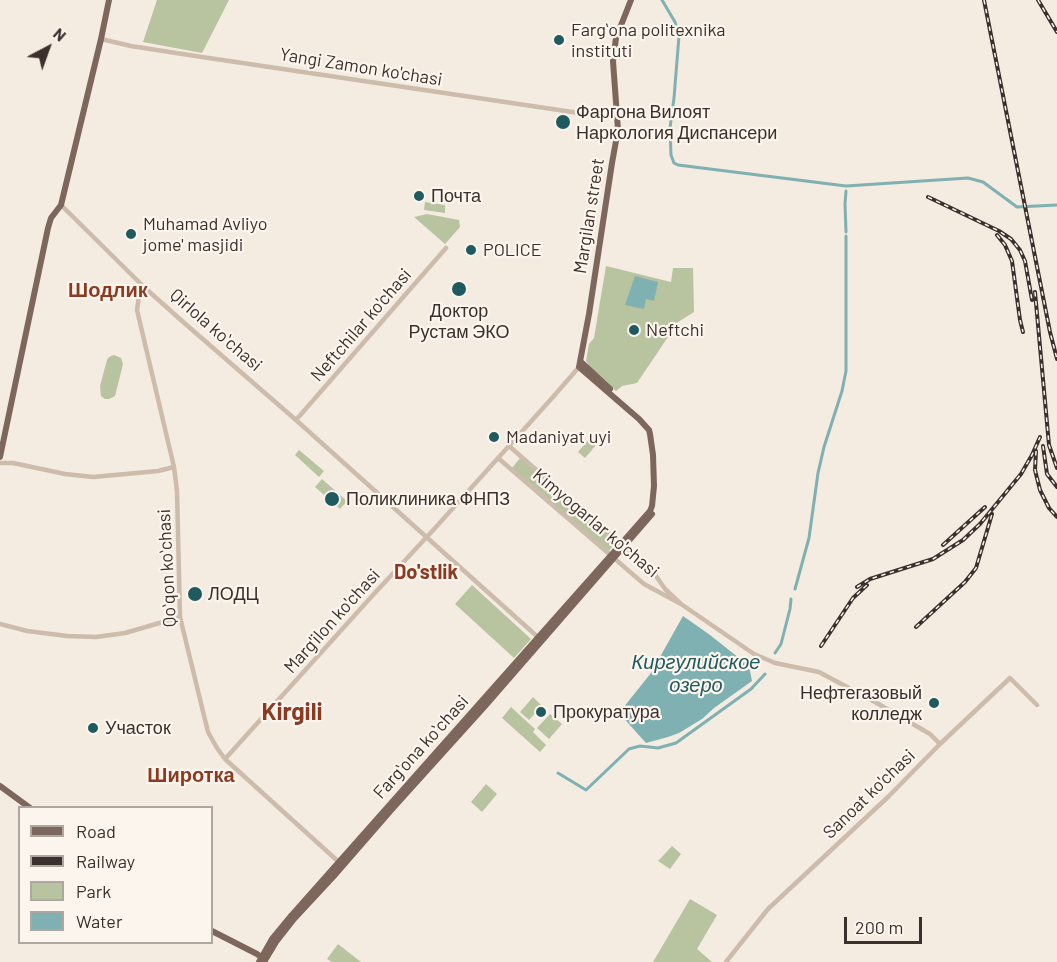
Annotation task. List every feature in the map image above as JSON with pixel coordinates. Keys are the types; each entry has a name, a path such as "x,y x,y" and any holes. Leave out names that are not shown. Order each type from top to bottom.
{"main road":[{"path":"0,457 48,228 60,205 109,0"},
{"name":"Margilan street","path":"580,364 618,130 613,61 616,38 631,0"},
{"name":"Fargʻona koʻchasi","path":"261,960 278,932 612,558 650,511 654,486 650,434 640,420 580,364"},
{"path":"0,788 23,806"},
{"path":"0,788 28,806"},
{"path":"213,934 261,960"}],"street":[{"name":"Yangi Zamon ko'chasi","path":"101,39 202,57 618,118"},
{"name":"Qirlola koʻchasi","path":"60,205 144,286 540,639"},
{"name":"Neftchilar ko'chasi","path":"296,420 446,248"},
{"name":"Qoʻqon koʻchasi","path":"144,286 139,296 138,309 174,467 177,490 180,617 208,732 225,759 341,864"},
{"name":"Marg'ilon ko'chasi","path":"225,759 509,446 580,364"},
{"name":"Kimyogarlar ko'chasi","path":"509,446 656,576 666,590 681,603 754,654 775,663 819,672 875,702 930,735 940,744"},
{"name":"Kimyogarlar ko'chasi","path":"498,458 612,558 649,587 681,603"},
{"path":"0,463 14,463 65,474 93,477 158,471 174,467"},
{"path":"649,587 655,582 656,576"},
{"path":"0,624 27,631 96,637 125,633 180,617"},
{"name":"Sanoat ko'chasi","path":"726,962 768,909 888,797 1010,678 1037,705"}],"green space":[{"path":"157,0 229,0 202,53 143,42"},
{"path":"425,202 445,205 445,213 424,210"},
{"path":"427,214 459,220 460,227 445,244 414,217"},
{"name":"Neftchi","path":"606,266 671,282 673,268 693,268 694,312 678,322 637,383 622,386 616,391 592,370 586,361 589,344 594,338"},
{"path":"114,355 121,358 123,364 115,396 105,399 101,396 100,386 107,360"},
{"path":"590,438 597,444 585,458 578,452"},
{"path":"299,450 324,471 319,477 295,455"},
{"path":"521,457 617,541 607,553 511,469"},
{"path":"322,479 347,501 340,509 315,487"},
{"path":"472,585 531,639 514,658 455,604"},
{"path":"533,697 542,706 529,720 520,712"},
{"path":"511,707 535,729 533,732 546,745 540,752 502,718"},
{"path":"550,714 562,724 549,739 537,728"},
{"path":"486,784 497,794 482,812 471,802"},
{"path":"672,846 681,854 670,869 658,861"},
{"path":"690,899 717,915 697,949 712,962 653,962"},
{"path":"338,944 361,962 332,962 327,959"}],"water":[{"path":"635,276 658,282 654,301 646,299 644,309 625,305"},
{"name":"Киргулийское озеро","path":"683,616 749,666 752,681 702,719 679,733 646,743 619,713 651,673"}],"waterway":[{"path":"662,0 675,22 679,36 670,128 671,155 674,163 846,186 968,178 983,182 1017,207 1057,205"},
{"path":"846,191 846,232"},
{"path":"795,589 809,538 824,447 846,371 846,236"},
{"path":"775,653 781,644 791,599"},
{"path":"558,773 586,790 629,749 640,746 658,748 676,743 751,689 765,674"}],"railway":[{"path":"984,0 1057,359"},
{"path":"1038,0 1057,32"},
{"path":"928,197 1011,239 1025,261 1032,300"},
{"path":"997,235 1005,245 1012,261 1023,332"},
{"path":"1035,292 1049,445 1057,468"},
{"path":"857,587 870,579 933,559 963,540 980,524 1021,474 1040,437"},
{"path":"1043,446 1047,474 1057,487"},
{"path":"1036,451 1035,470 1040,490 1049,508 1057,517"},
{"path":"943,545 985,507"},
{"path":"916,627 965,582 976,568 992,514"},
{"path":"821,646 853,598 867,585"}],"place":[{"name":"Fargʻona politexnika instituti","path":"559,40"},
{"name":"Фаргона Вилоят Наркология Диспансери","path":"563,122"},
{"name":"Почта","path":"419,196"},
{"name":"Muhamad Avliyo jome' masjidi","path":"131,234"},
{"name":"POLICE","path":"471,250"},
{"name":"Доктор Рустам ЭКО","path":"459,289"},
{"name":"Neftchi","path":"634,330"},
{"name":"Madaniyat uyi","path":"494,437"},
{"name":"Поликлиника ФНПЗ","path":"332,499"},
{"name":"ЛОДЦ","path":"195,594"},
{"name":"Нефтегазовый колледж","path":"934,703"},
{"name":"Прокуратура","path":"541,712"},
{"name":"Участок","path":"93,728"}],"district":[{"name":"Шодлик","path":"108,290"},
{"name":"Do'stlik","path":"426,572"},
{"name":"Kirgili","path":"292,712"},
{"name":"Широтка","path":"191,775"}]}
